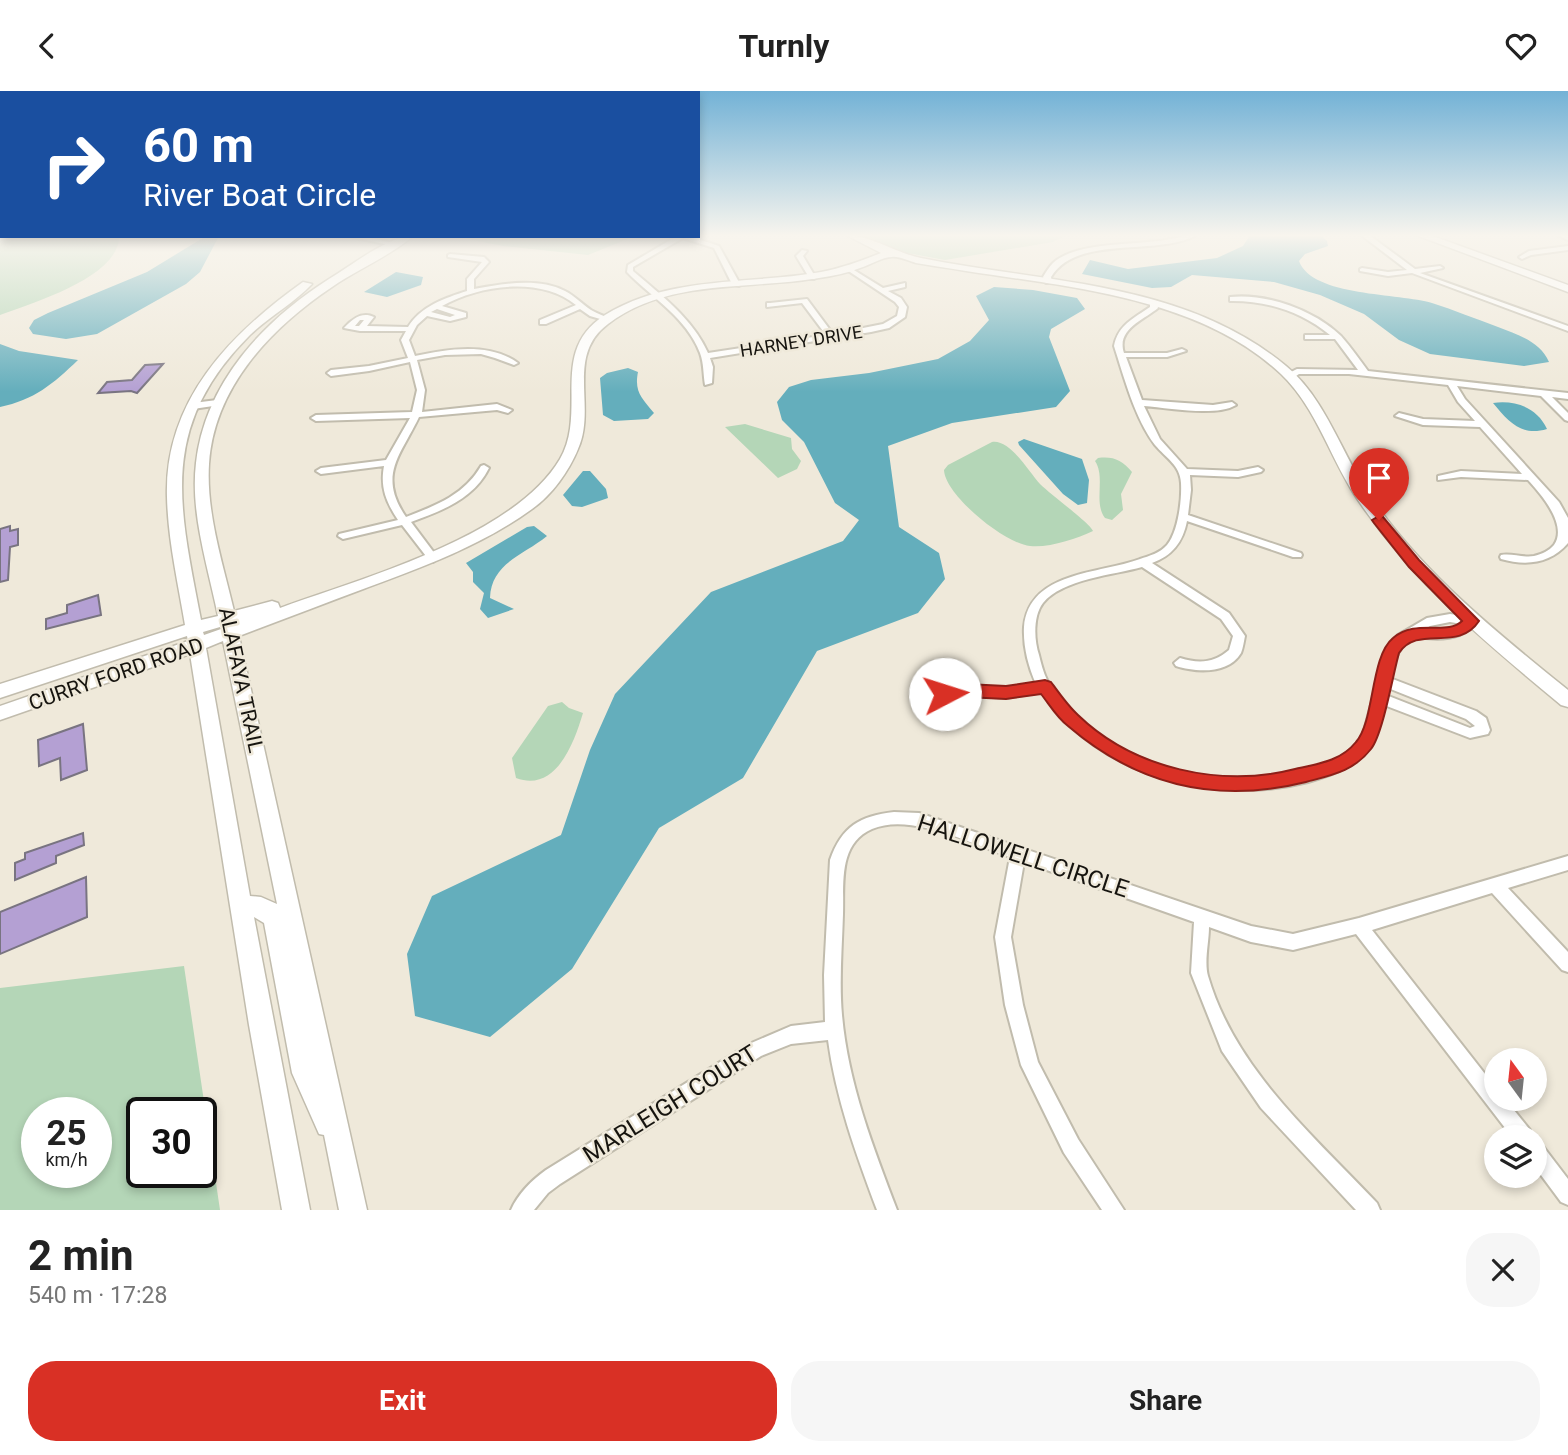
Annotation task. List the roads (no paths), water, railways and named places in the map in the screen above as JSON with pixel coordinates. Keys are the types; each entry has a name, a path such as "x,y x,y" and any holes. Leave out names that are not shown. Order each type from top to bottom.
{"street":[{"name":"ALAFAYA TRAIL","path":"296,1210 175,524 172,486 180,436 192,406 222,360 265,316 303,287"},
{"name":"ALAFAYA TRAIL","path":"322,287 279,321 240,365 217,403 203,449 201,482 205,515 352,1210"},
{"path":"469,287 471,293"},
{"path":"433,558 404,522 389,495 386,478 388,463 421,398 405,340 408,329 435,306 471,293 500,287"},
{"path":"550,287 568,295 587,313 607,319 634,305 700,287"},
{"path":"647,287 682,316 706,356 711,371 708,383"},
{"name":"HARNEY DRIVE","path":"706,356 880,328 901,317 901,304 878,287"},
{"path":"883,290 894,287"},
{"path":"1078,287 1153,303 1225,330 1290,376 1312,402 1357,487 1414,564 1471,621 1568,700"},
{"path":"1456,287 1568,329"},
{"path":"1233,299 1259,301 1294,311 1318,323 1337,337 1366,374"},
{"path":"770,305 804,301 831,336"},
{"path":"1153,303 1154,308 1138,317 1120,335 1118,346 1156,438 1183,471 1185,485 1179,535 1163,554 1065,583 1049,591 1038,601 1030,623 1033,661 1045,687 1072,720 1112,750 1158,771 1221,785 1272,783 1345,763 1357,754 1367,742 1394,647 1402,638 1416,632 1433,634 1463,630 1471,621"},
{"path":"425,313 450,319 463,315 435,306"},
{"path":"543,322 580,306"},
{"path":"348,328 358,318 370,317 360,329"},
{"name":"CURRY FORD ROAD","path":"0,691 229,627 433,558 485,532 530,503 554,476 577,433 576,363 579,352 588,336 607,319"},
{"path":"348,328 408,329"},
{"path":"1308,337 1337,337"},
{"path":"1122,355 1167,355 1182,351"},
{"path":"331,373 461,352 481,352 506,358 514,363"},
{"path":"1290,376 1306,379 1366,374 1568,396"},
{"path":"1451,383 1458,395 1559,509 1566,524 1567,535 1558,549 1542,558 1521,560 1505,557"},
{"path":"1545,395 1568,418"},
{"path":"192,406 217,403"},
{"path":"1141,403 1213,408 1232,405"},
{"path":"316,418 414,415 496,407 508,409"},
{"path":"1399,416 1423,422 1483,424"},
{"path":"321,471 388,463"},
{"path":"343,536 362,535 404,522 445,504 481,477 484,468"},
{"path":"1183,471 1238,474 1258,470"},
{"path":"1441,478 1461,474 1531,477"},
{"path":"1182,516 1297,555"},
{"path":"1142,562 1219,611 1234,625 1239,636 1235,652 1218,664 1196,667 1180,663"},
{"name":"CURRY FORD ROAD","path":"0,713 195,638"},
{"path":"1379,698 1470,733 1483,730 1481,722 1471,715 1384,681"},
{"path":"945,694 966,690 1006,692 1045,687"},
{"name":"HALLOWELL CIRCLE","path":"887,1210 862,1143 844,1080 835,1030 833,968 838,862 850,837 879,819 905,816 919,819 1251,934 1293,942 1359,926 1568,863"},
{"path":"1018,853 1003,937 1014,1005 1030,1065 1071,1146 1114,1210"},
{"path":"1496,886 1568,964"},
{"path":"242,907 260,906 269,910 275,919 306,1073 342,1154"},
{"path":"1202,916 1199,973 1228,1045 1268,1101 1370,1210"},
{"path":"1359,926 1514,1125"},
{"name":"MARLEIGH COURT","path":"521,1210 541,1186 553,1177 755,1050 791,1035 835,1030"},
{"path":"1547,1168 1568,1195"}],"water":[{"path":"110,287 180,287 97,334 66,339 33,334 29,328 34,320"},
{"path":"372,287 415,287 387,297 364,292"},
{"path":"994,287 1033,290 1077,298 1085,309 1051,329 1049,337 1070,391 1056,407 952,423 888,446 899,527 939,553 945,579 918,613 817,651 743,778 659,828 572,969 490,1037 415,1016 407,954 432,896 561,835 590,750 615,694 711,592 843,541 859,520 835,503 804,442 782,420 777,402 789,387 811,380 869,373 938,359 970,341 989,320 976,296"},
{"path":"1292,287 1339,287 1432,303 1528,340 1540,349 1549,362 1524,366 1430,354 1399,340 1364,314 1320,295"},
{"path":"0,344 19,351 78,360 42,390 23,400 0,407"},
{"path":"628,368 638,372 638,390 654,413 648,419 614,421 603,415 600,378 607,373"},
{"path":"1493,403 1517,404 1531,410 1547,429 1522,429"},
{"path":"1024,439 1082,459 1089,480 1087,503 1078,505 1063,494 1019,445 1018,442"},
{"path":"583,471 590,471 606,489 608,498 582,507 572,506 563,495"},
{"path":"534,526 547,536 502,568 492,586 490,598 514,609 488,618 480,609 484,593 473,582 473,572 466,563 527,527"}]}
